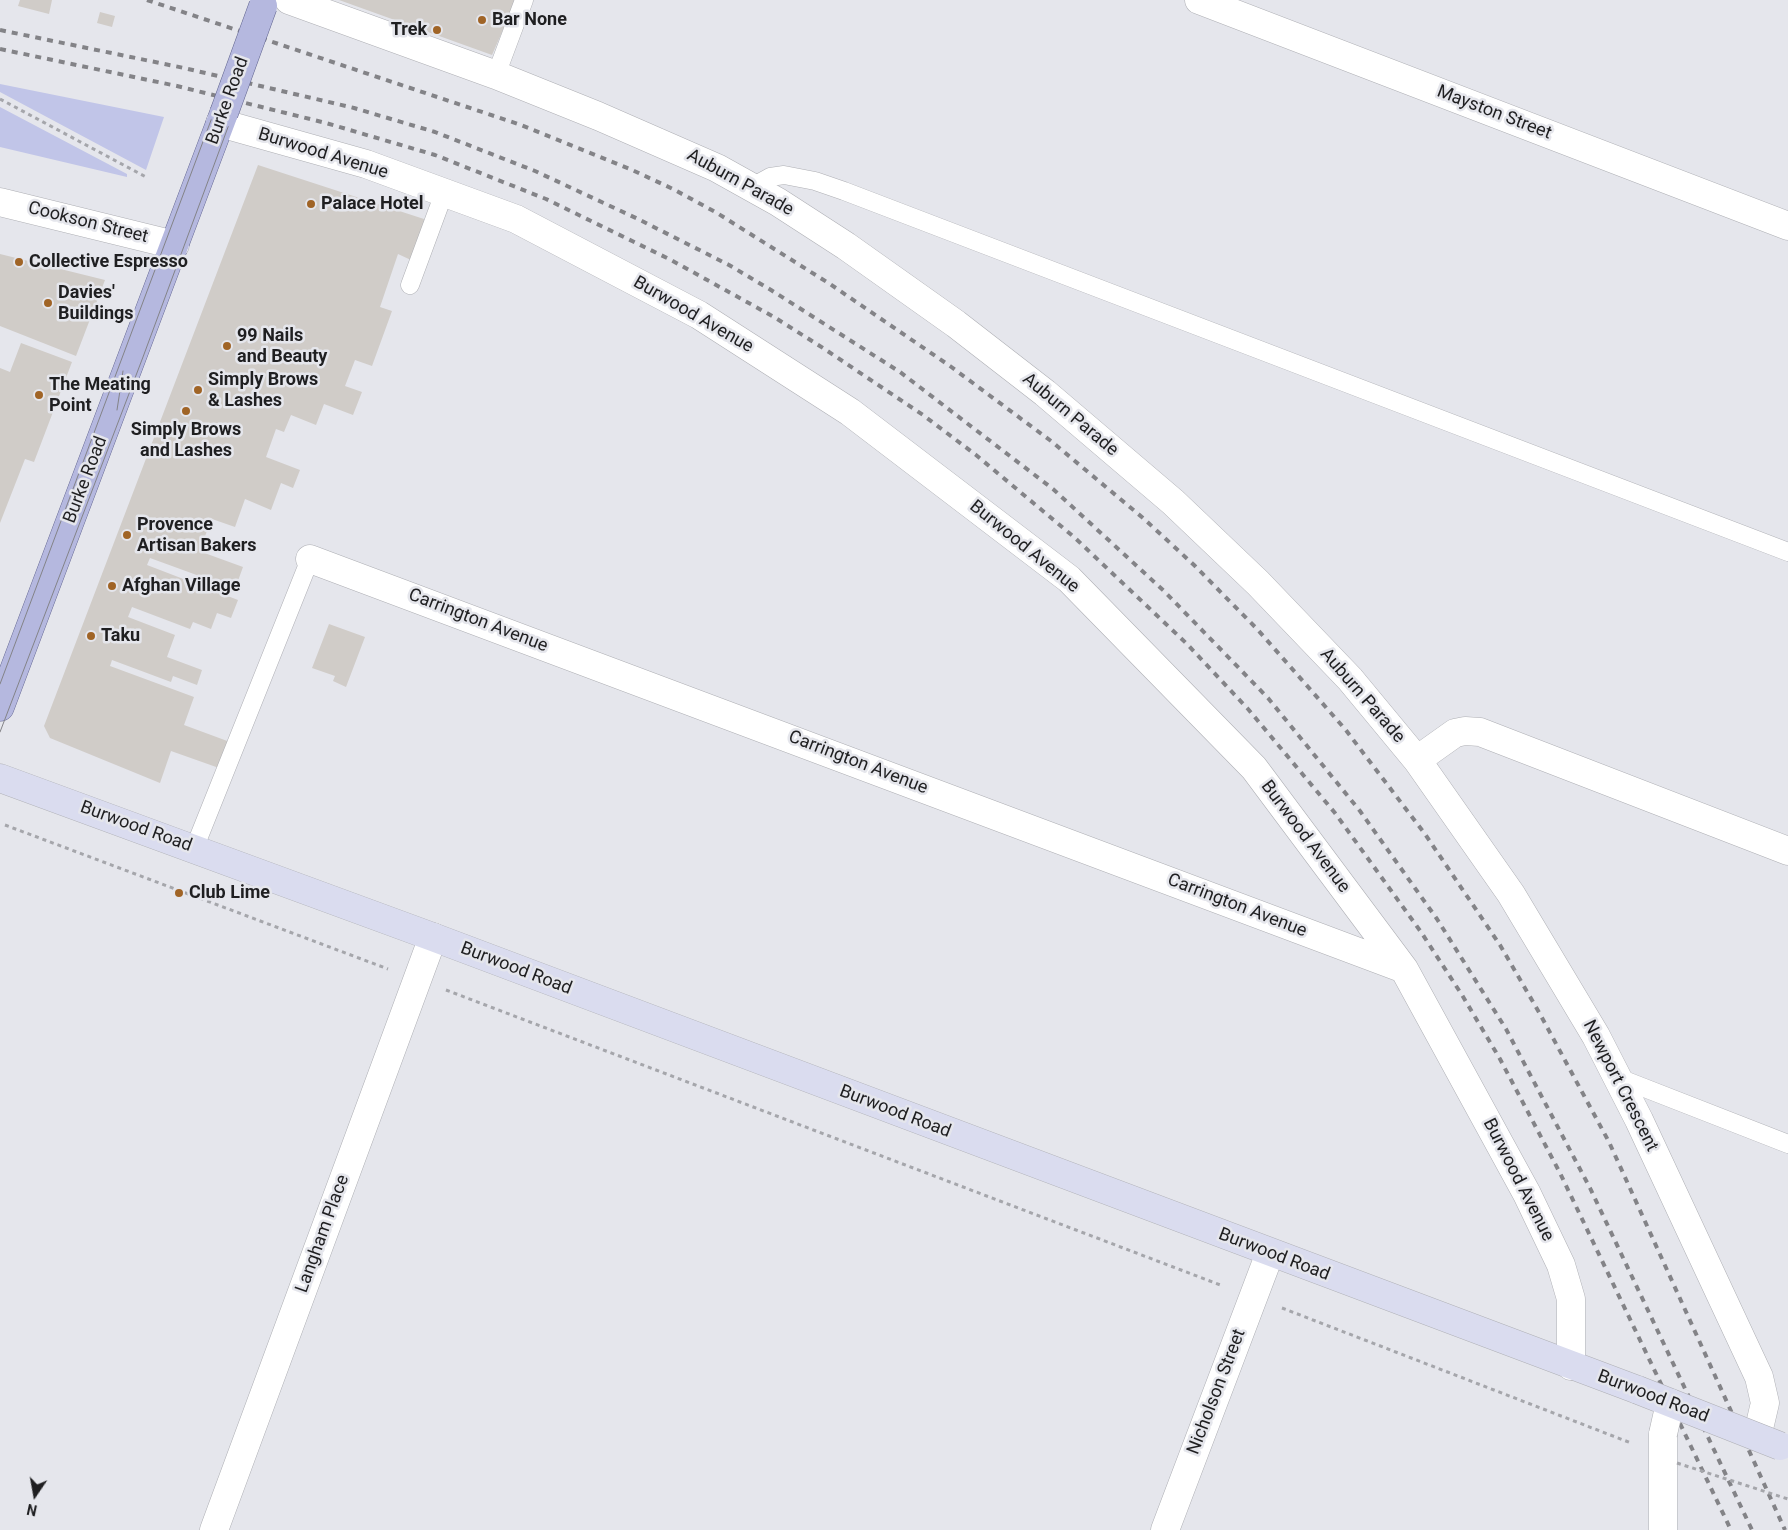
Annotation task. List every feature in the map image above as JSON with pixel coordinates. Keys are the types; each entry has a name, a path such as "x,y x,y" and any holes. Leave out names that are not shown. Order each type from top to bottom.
{"main road":[{"name":"Burke Road","path":"0,707 175,245 264,3"}],"street":[{"name":"Auburn Parade","path":"289,0 496,76 674,148 752,187 846,246 956,324 1105,443 1173,502 1258,584 1350,679 1418,760 1455,733 1465,731 1480,732 1788,851"},
{"name":"Mayston Street","path":"1199,0 1788,226"},
{"name":"Burwood Avenue","path":"222,118 366,164 516,219 699,315 850,412 1069,579 1254,768 1404,969 1506,1154 1561,1265 1571,1299 1572,1366"},
{"name":"Cookson Street","path":"0,202 175,245"},
{"name":"Carrington Avenue","path":"310,559 1404,969"},
{"name":"Newport Crescent","path":"1418,760 1511,894 1619,1078 1759,1377 1772,1437"},
{"name":"Burwood Road","path":"0,778 433,938 1670,1403 1772,1437"},
{"name":"Langham Place","path":"214,1530 433,938"},
{"name":"Nicholson Street","path":"1165,1530 1270,1253"},
{"path":"1662,1530 1670,1403"}],"lane":[{"path":"496,76 524,0"},
{"path":"752,187 770,177 784,175 815,181 844,191 1788,552"},
{"path":"410,285 444,194"},
{"path":"194,849 310,559"},
{"path":"1619,1078 1788,1144"}],"path":[{"path":"0,98 146,177"},
{"path":"5,825 417,979 1617,1436 1667,1452 1788,1499"}],"shaded area":[{"path":"0,84 164,117 146,170 0,92"},
{"path":"0,107 127,174 127,177 0,147"}],"building":[{"path":"20,0 52,0 49,14 18,6"},
{"path":"339,0 516,0 492,55"},
{"path":"100,12 115,16 112,27 97,23"},
{"path":"258,165 427,220 411,260 398,254 380,307 392,311 372,366 355,360 345,386 362,392 353,415 324,404 316,425 291,415 284,432 276,429 266,457 300,470 293,488 281,483 271,510 245,499 235,527 212,519 199,551 243,567 235,589 150,558 147,565 238,600 231,618 217,613 211,629 193,622 190,629 132,607 128,617 175,635 167,657 202,670 197,685 173,676 171,682 112,660 110,666 194,697 184,725 230,742 219,768 171,751 160,783 50,738 44,726"},
{"name":"Davies' Buildings","path":"0,254 105,280 76,356 0,326"},
{"path":"21,343 72,362 34,462 25,459 0,523 0,368 10,372"},
{"path":"329,624 365,637 346,687 333,681 335,676 312,668"}],"tram line":[{"path":"0,684 256,0"},
{"path":"0,732 143,357 275,0"},
{"path":"117,410 123,371"}],"railway":[{"path":"147,0 521,125 630,169 673,189 717,213 830,284 950,366 1051,441 1143,518 1194,565 1258,630 1345,729 1425,834 1500,945 1540,1014 1609,1142 1785,1530"},
{"path":"0,30 184,68 354,108 435,132 535,171 638,219 729,265 771,290 900,372 1053,489 1164,591 1268,698 1360,811 1437,919 1506,1029 1590,1188 1752,1530"},
{"path":"0,49 177,86 326,123 435,155 546,199 671,260 774,317 823,348 923,415 976,455 1074,537 1187,644 1248,709 1335,813 1421,932 1462,995 1500,1059 1560,1173 1731,1530"}],"place":[{"name":"Bar None","path":"482,20"},
{"name":"Trek","path":"437,30"},
{"name":"Palace Hotel","path":"311,204"},
{"name":"Collective Espresso","path":"19,262"},
{"name":"Davies' Buildings","path":"48,303"},
{"name":"99 Nails and Beauty","path":"227,346"},
{"name":"Simply Brows & Lashes","path":"198,390"},
{"name":"The Meating Point","path":"39,395"},
{"name":"Simply Brows and Lashes","path":"186,411"},
{"name":"Provence Artisan Bakers","path":"127,535"},
{"name":"Afghan Village","path":"112,586"},
{"name":"Taku","path":"91,636"},
{"name":"Club Lime","path":"179,893"}]}
